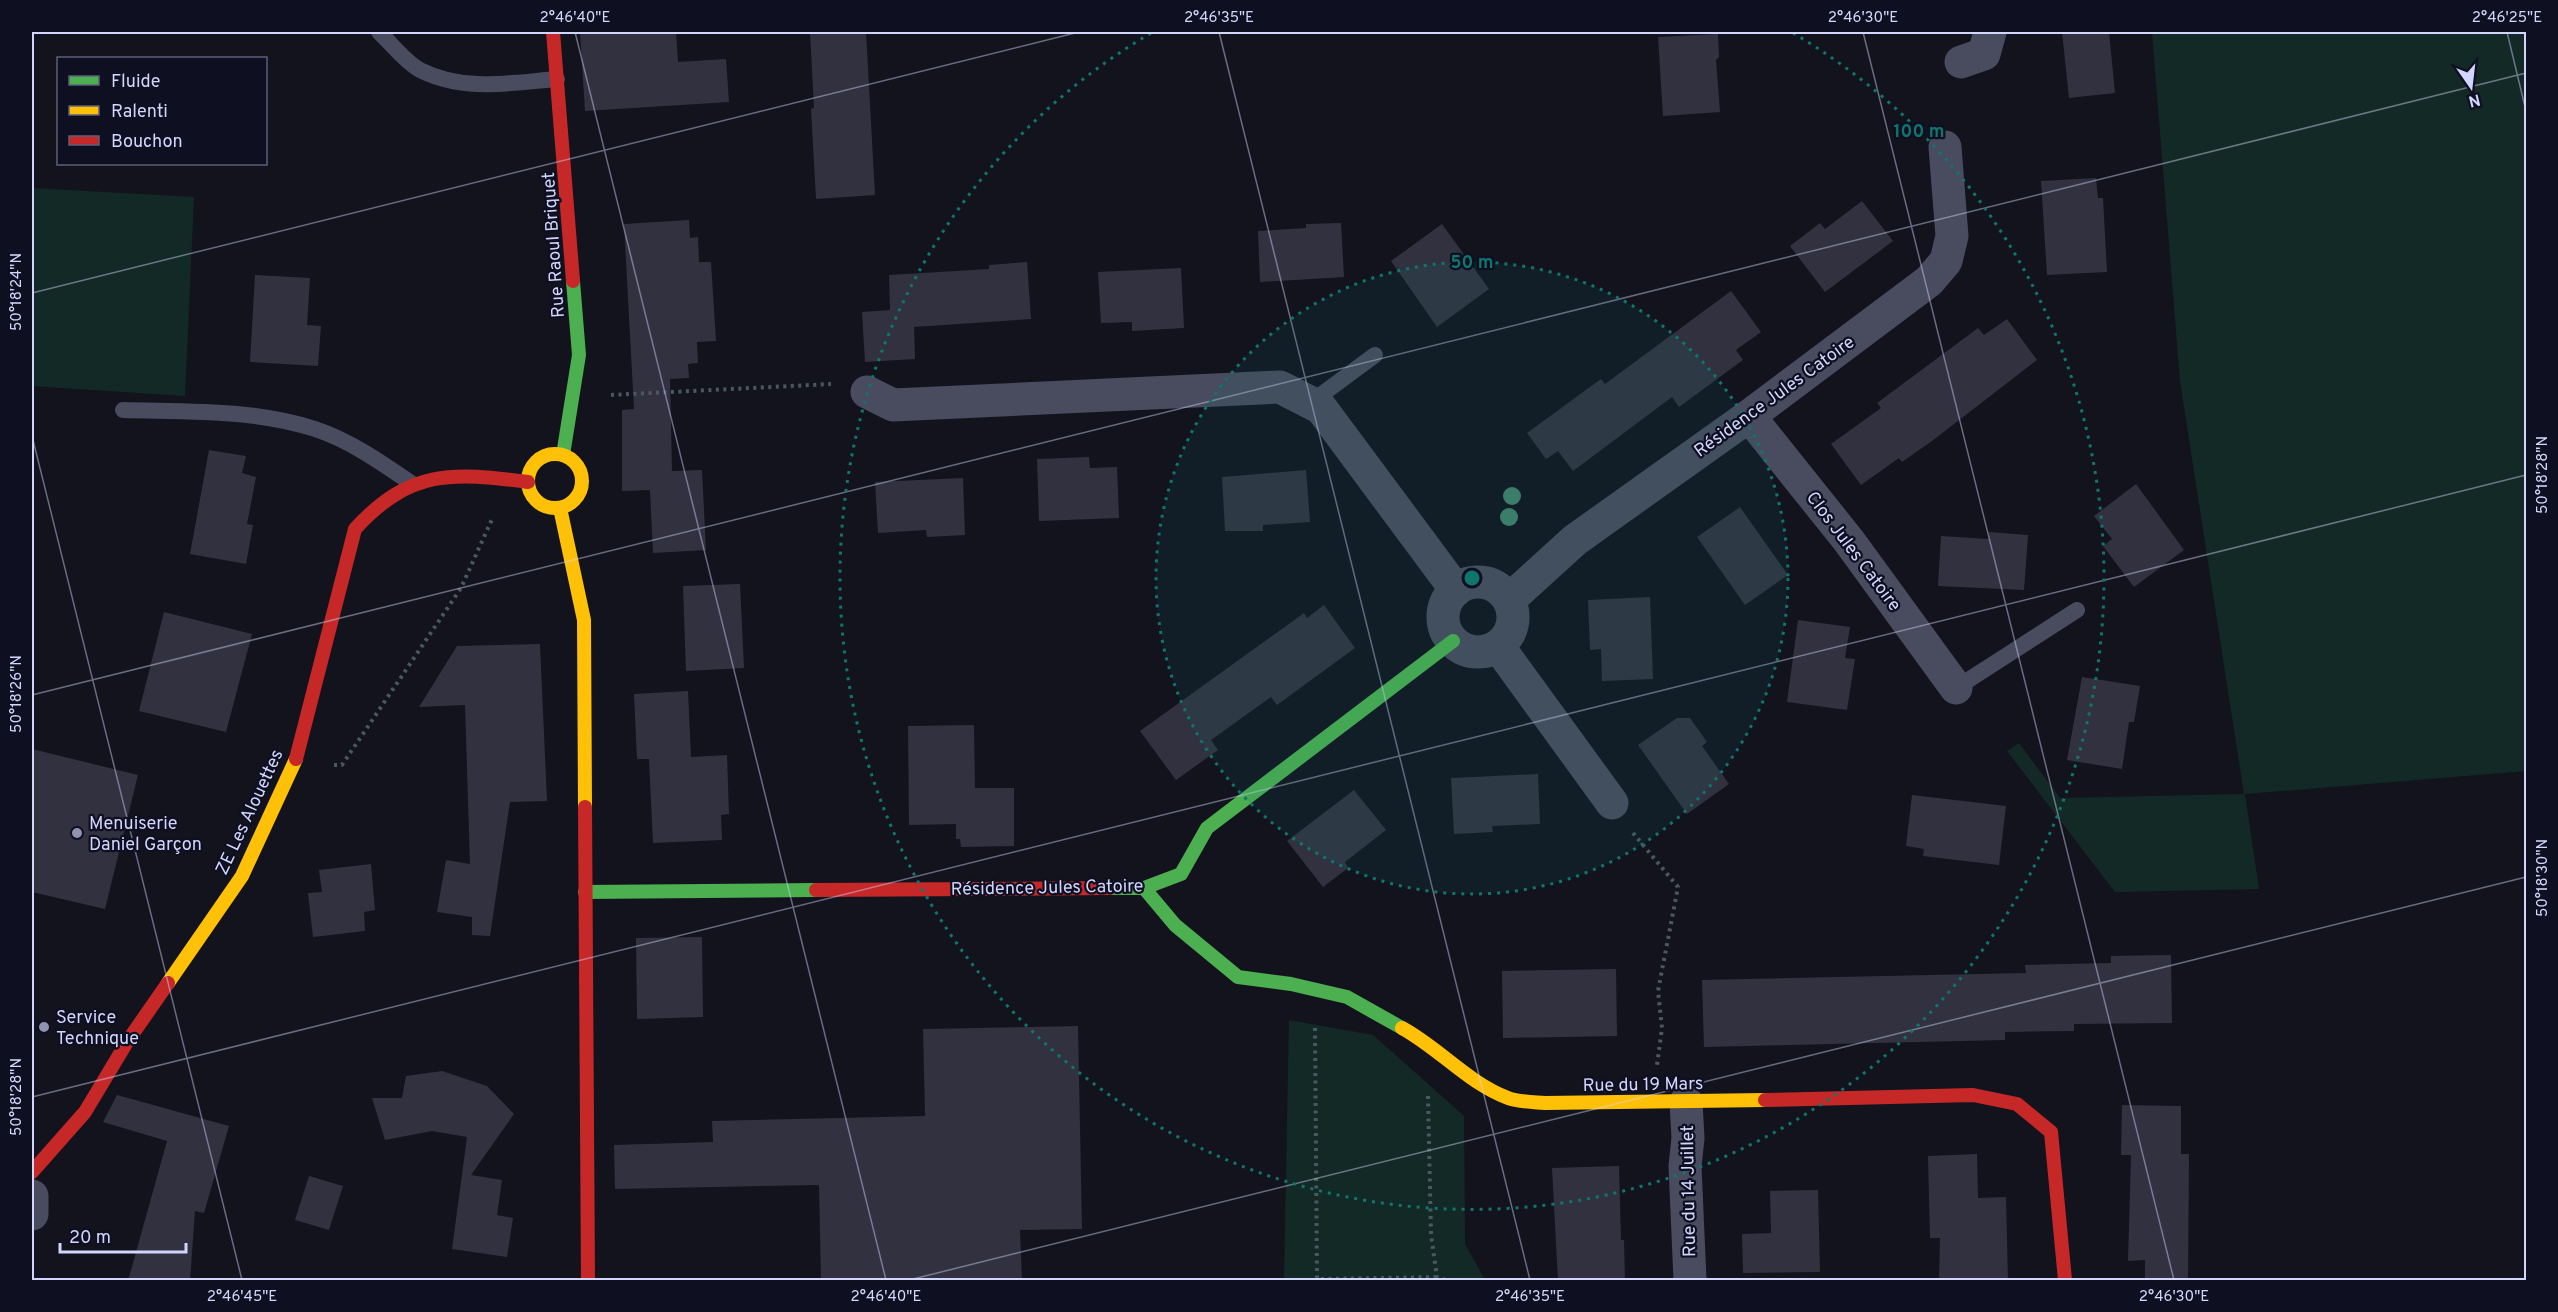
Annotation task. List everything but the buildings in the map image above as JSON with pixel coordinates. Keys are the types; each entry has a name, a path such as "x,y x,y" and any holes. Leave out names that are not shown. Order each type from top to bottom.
{"street":[{"name":"Rue Raoul Briquet","path":"553,32 569,199 579,355 563,455"},
{"path":"1961,62 1984,54 1990,32"},
{"name":"Résidence Jules Catoire","path":"1509,600 1575,540 1749,416 1929,281 1946,261 1952,236 1945,147"},
{"path":"867,392 893,405 1280,387 1321,408 1456,590"},
{"name":"Clos Jules Catoire","path":"1749,416 1849,541 1956,688"},
{"path":"546,455 563,455 575,462 583,483 574,502 560,508 545,507 532,497 528,482 529,473 538,460 546,455"},
{"name":"ZE Les Alouettes","path":"32,1172 85,1112 127,1042 242,876 295,765 355,529 371,508 411,483 437,476 498,478 528,482"},
{"path":"560,508 584,620 588,1281"},
{"path":"1484,582 1502,591 1509,600 1513,620 1505,639 1498,646 1474,652 1462,648 1453,641 1443,621 1444,609 1456,590 1464,584 1484,582"},
{"name":"Résidence Jules Catoire","path":"585,892 1144,888 1181,874 1207,828 1453,641"},
{"path":"1498,646 1612,803"},
{"name":"Rue du 19 Mars","path":"1144,888 1175,925 1238,977 1314,989 1347,997 1425,1041 1464,1074 1509,1100 1545,1103 1686,1102 1973,1095 2016,1104 2051,1132 2066,1281"},
{"name":"Rue du 14 Juillet","path":"1686,1102 1688,1138 1685,1166 1690,1281"},
{"path":"32,1196 32,1214"}],"lane":[{"path":"379,32 418,69 454,82 477,85 557,79"},
{"path":"1310,403 1375,355"},
{"path":"123,410 250,414 316,430 376,459 411,483"},
{"path":"1956,688 2077,610"}],"path":[{"path":"574,396 838,384 867,392"},
{"path":"342,765 461,588 494,513 498,478"},
{"path":"1612,803 1678,887 1658,991 1662,1028 1656,1076 1636,1084 1633,1102"},
{"path":"1314,989 1317,1279 1437,1277 1446,1281"},
{"path":"1425,1041 1431,1235 1437,1277"}],"green space":[{"path":"2152,32 2526,32 2526,771 2245,794 2259,889 2115,892 2007,751 2019,743 2060,798 2244,794 2180,381"},
{"path":"32,188 194,197 185,396 32,386"},
{"path":"1289,1020 1373,1035 1464,1116 1465,1244 1485,1280 1284,1280"}],"traffic: fast":[{"path":"563,455 579,355 573,281"},
{"path":"1110,888 1144,888 1181,874 1207,828 1453,641"},
{"path":"1144,888 1175,925 1238,977 1291,984 1347,997 1402,1028"},
{"path":"585,892 816,890"}],"traffic: slow":[{"path":"550,454 560,454 570,458 578,466 582,481 578,496 570,504 560,508 550,508 540,504 532,496 528,486 528,476 532,466 540,458 550,454"},
{"path":"560,508 584,620 585,807"},
{"path":"168,983 242,876 296,759"},
{"path":"1402,1028 1429,1045 1480,1084 1493,1092 1516,1100 1545,1103 1765,1100"}],"traffic: jam":[{"path":"553,32 573,281"},
{"path":"296,759 355,529 375,509 395,495 414,485 434,479 477,477 528,482"},
{"path":"585,807 588,1280"},
{"path":"816,890 1110,888"},
{"path":"32,1172 85,1112 127,1042 168,983"},
{"path":"1765,1100 1973,1095 2017,1104 2051,1132 2065,1280"}],"place":[{"name":"Menuiserie Daniel Garçon","path":"77,833"},
{"name":"Service Technique","path":"44,1027"}]}
